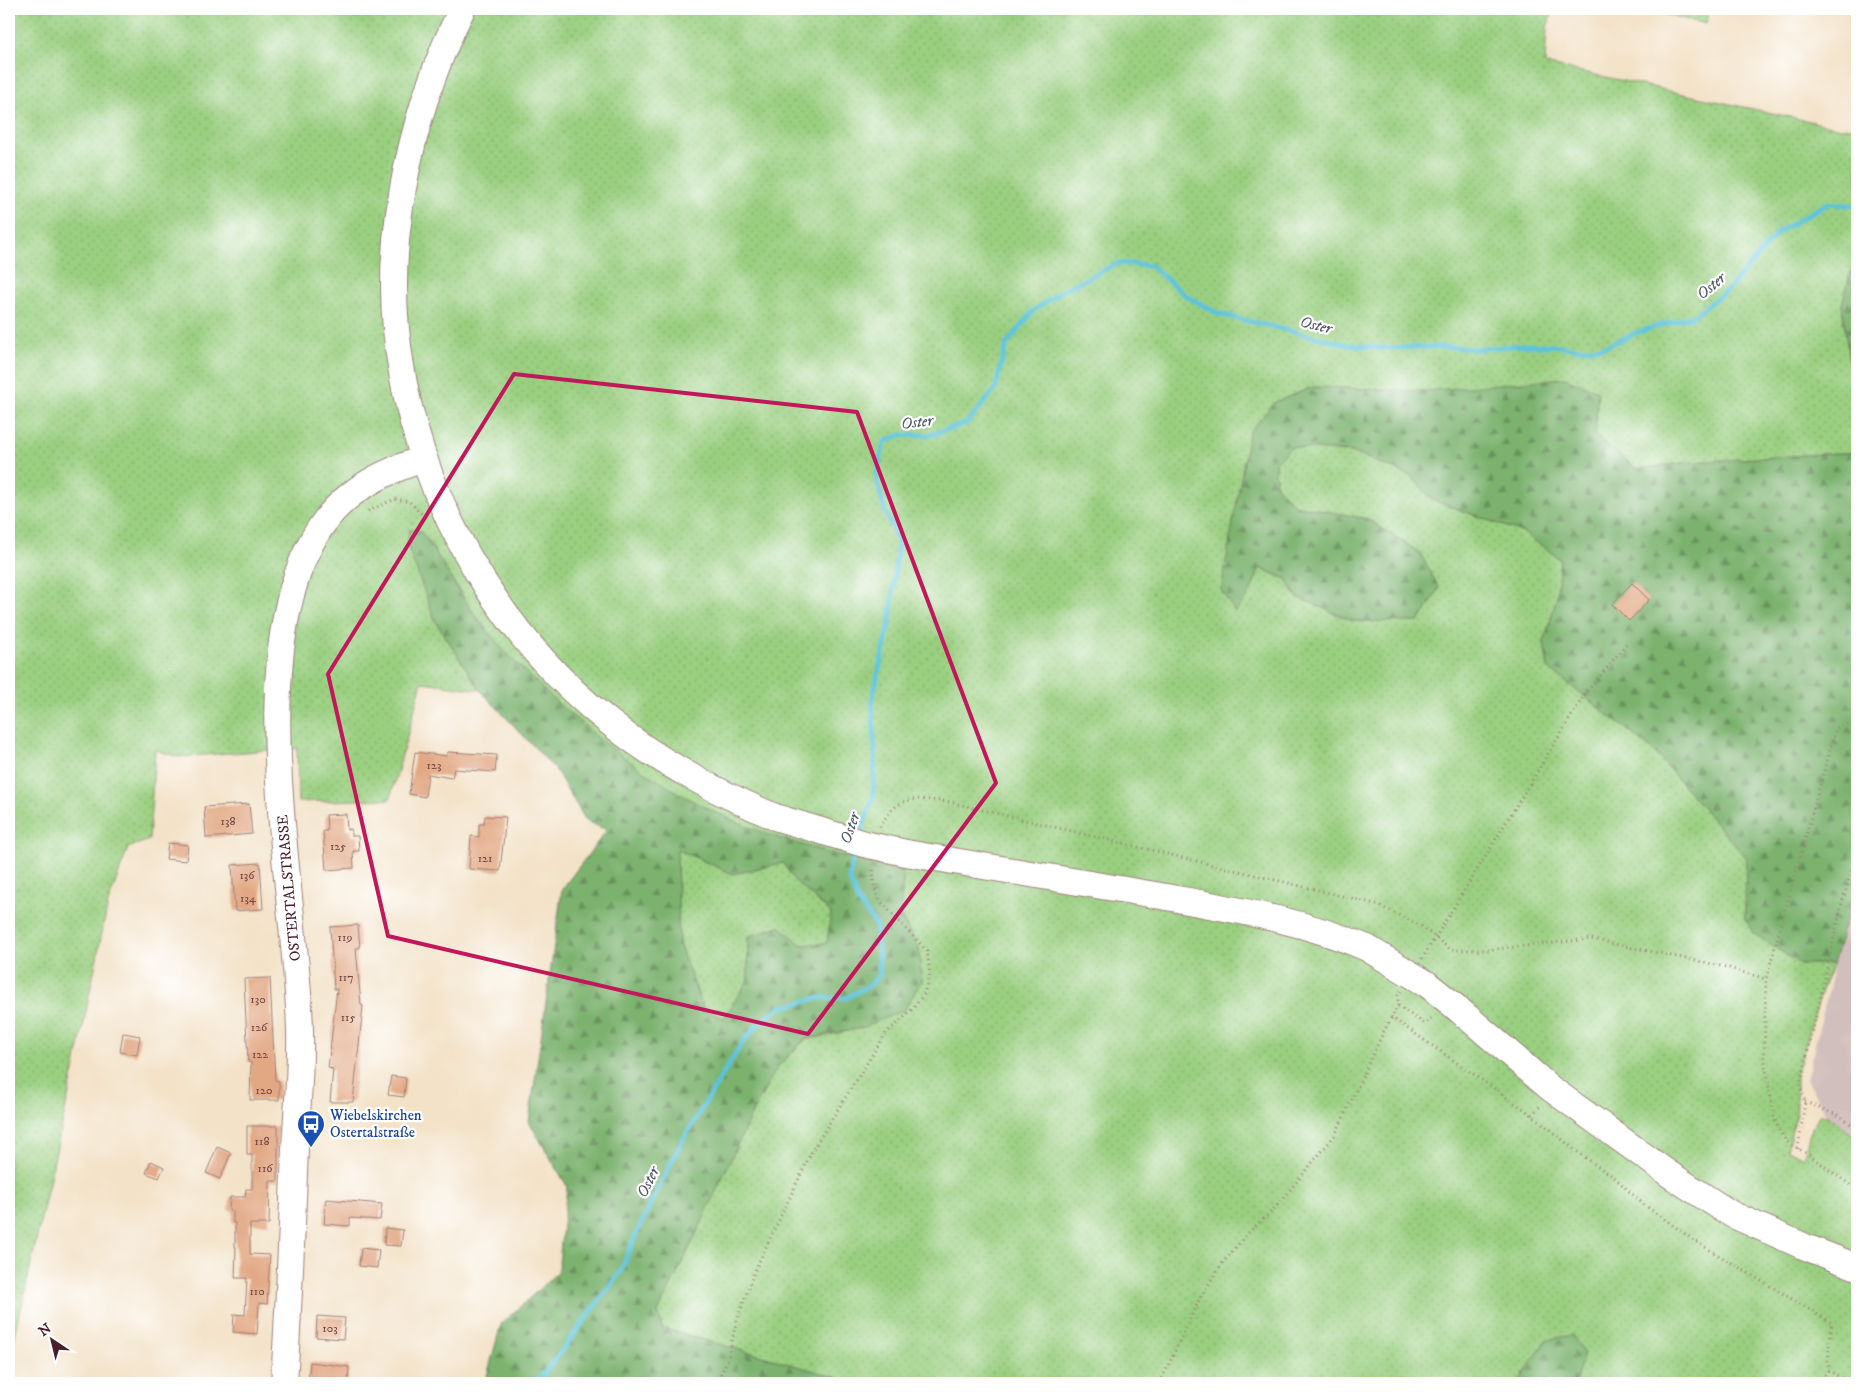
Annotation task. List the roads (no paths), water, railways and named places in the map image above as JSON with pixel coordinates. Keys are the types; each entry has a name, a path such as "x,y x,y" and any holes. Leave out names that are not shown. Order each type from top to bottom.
{"main road":[{"path":"462,9 431,83 415,134 405,178 397,240 395,281 401,367 424,459 450,523 492,594 520,634 562,679 608,721 648,751 698,782 775,817 864,844 906,853 1225,908 1308,926 1367,948 1427,984 1550,1088 1669,1174 1731,1214 1803,1246 1857,1267"},
{"name":"OSTERTALSTRASSE","path":"284,1383 300,1031 297,971 277,744 282,648 293,587 305,555 318,532 334,510 352,493 393,468 424,459"}],"waterway":[{"name":"Oster","path":"860,834 873,798 875,751 872,700 890,622 898,541 885,511 876,478 884,442 900,435 930,435 967,423 995,390 1006,345 1033,311 1062,291 1118,263 1151,266 1185,295 1219,314 1345,344 1378,348 1448,347 1477,349 1525,345 1560,346 1579,349 1604,347 1638,332 1693,316 1730,288 1778,232 1828,203 1857,206"},
{"name":"Oster","path":"535,1383 552,1364 621,1271 636,1234 682,1141 742,1043 763,1019 779,1008 818,998 846,998 870,985 880,974 876,925 858,902 849,878 855,849"}],"place":[{"name":"Wiebelskirchen Ostertalstraße","path":"311,1148"}]}
